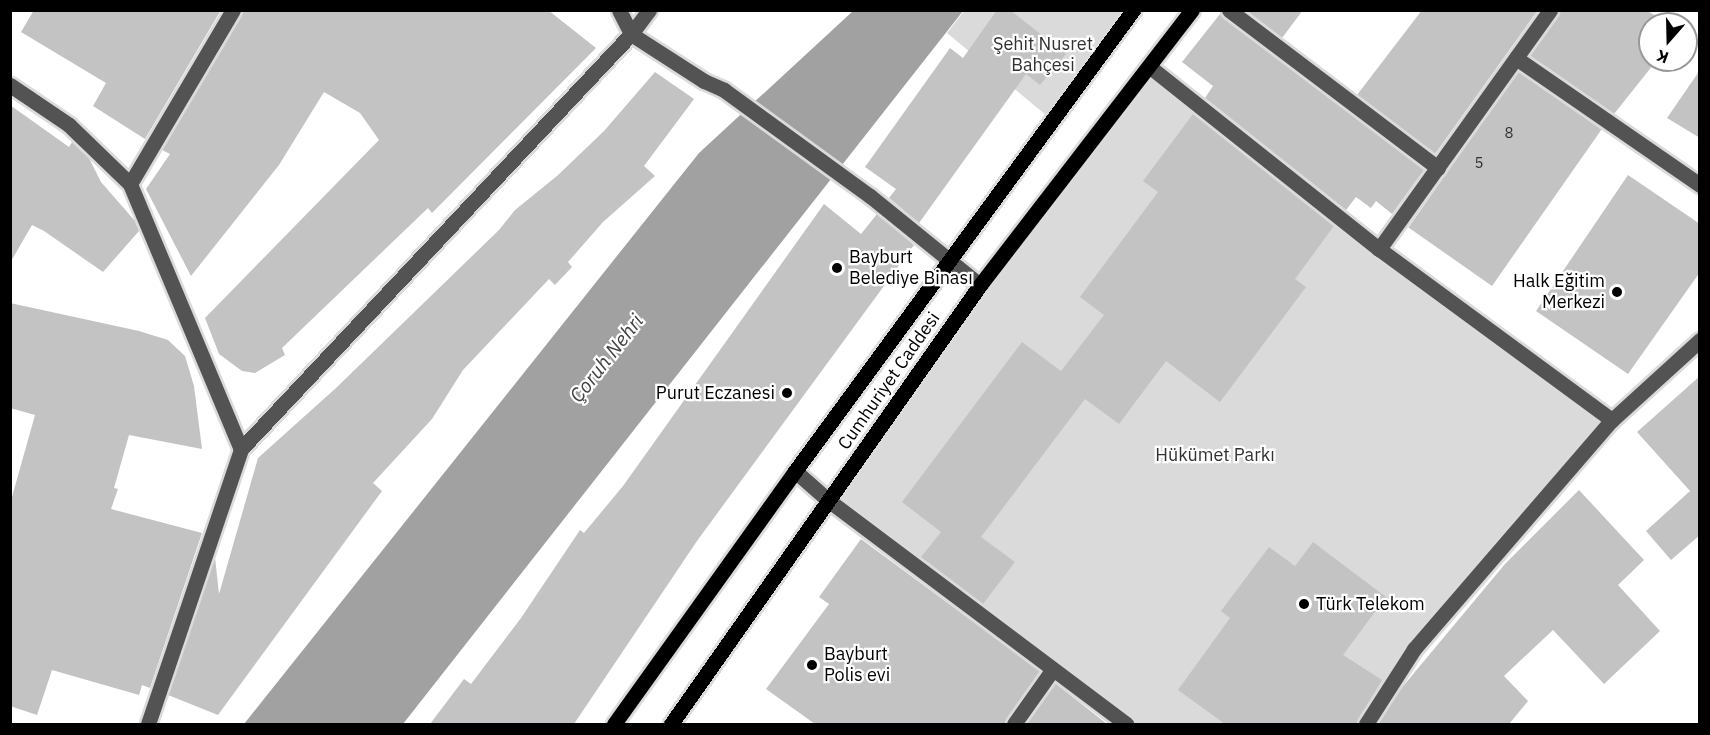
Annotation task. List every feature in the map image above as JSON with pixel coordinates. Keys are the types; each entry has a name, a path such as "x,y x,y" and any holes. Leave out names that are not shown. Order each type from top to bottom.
{"main road":[{"name":"Cumhuriyet Caddesi","path":"614,724 795,471 1133,10"},
{"name":"Cumhuriyet Caddesi","path":"671,724 980,285 1150,68 1192,10"}],"street":[{"path":"130,184 233,10"},
{"path":"619,10 631,34 704,81 724,90 870,196 980,285"},
{"path":"148,724 242,449 631,34 649,10"},
{"path":"1228,10 1438,168"},
{"path":"1379,249 1550,10"},
{"path":"1516,58 1700,185"},
{"path":"1150,68 1379,249 1612,420"},
{"path":"10,85 69,126 130,184 242,449"},
{"path":"1366,724 1414,649 1612,420 1700,340"},
{"path":"795,471 828,500 1126,724"},
{"path":"1014,724 1053,669"}],"green space":[{"name":"Şehit Nusret Bahçesi","path":"964,11 1131,11 1052,120 947,33"},
{"name":"Hükümet Parkı","path":"1150,67 1612,420 1414,649 1366,724 1126,724 828,500"}],"water":[{"name":"Çoruh Nehri","path":"853,11 963,11 403,724 244,724 699,153"}],"building":[{"path":"34,10 221,10 145,139 93,106 106,83 21,32"},
{"path":"243,10 548,10 596,48 432,213 428,208 282,348 285,355 255,373 242,371 219,354 205,318 379,140 360,113 324,92 279,165 191,276 146,189 170,154 162,150"},
{"path":"997,10 1010,10 1066,54 1040,85 1026,74 919,223 889,198 896,189 865,167 950,48 963,58"},
{"path":"1246,10 1303,10 1282,38"},
{"path":"1422,10 1538,10 1435,154 1357,95"},
{"path":"1560,10 1646,10 1649,12 1638,12 1638,72 1647,72 1614,114 1529,55"},
{"path":"1220,14 1424,170 1392,214 1376,201 1371,208 1356,197 1346,210 1205,98 1213,86 1182,62"},
{"path":"1700,70 1700,138 1667,118"},
{"path":"1518,71 1602,130 1492,286 1408,227"},
{"path":"655,72 694,99 644,166 655,176 603,222 568,262 572,267 555,285 549,279 463,370 432,419 373,483 382,491 218,715 168,695 215,557 219,594 258,458 336,388 499,230 515,210 557,176 604,131"},
{"path":"10,105 69,147 72,142 89,158 101,182 135,221 139,231 103,272 32,225 10,263"},
{"path":"1193,114 1334,226 1295,279 1306,287 1220,402 1166,361 1119,424 1085,399 981,537 1015,562 983,604 921,557 941,532 902,502 1022,342 1061,371 1104,315 1080,297 1158,192 1143,181"},
{"name":"Halk Eğitim Merkezi","path":"1628,175 1700,224 1700,272 1628,374 1536,311"},
{"path":"824,204 861,234 877,214 914,245 697,541 574,724 430,724 464,679 471,684 521,618 580,530 584,533 623,486"},
{"path":"10,303 139,331 168,340 185,356 194,386 202,449 129,435 114,488 118,489 111,509 202,533 150,688 142,685 139,695 52,670 37,715 10,706 10,504 35,415 10,408"},
{"path":"1700,376 1700,535 1671,560 1646,531 1690,491 1637,432"},
{"path":"1579,490 1644,560 1618,585 1660,631 1604,684 1553,630 1504,676 1528,701 1509,724 1377,724 1399,691 1505,564"},
{"path":"861,539 1040,671 1004,724 815,724 766,689 829,604 819,597"},
{"path":"1313,542 1386,597 1343,655 1382,680 1356,724 1225,724 1178,690 1230,618 1221,611 1269,547 1295,566"},
{"path":"1055,683 1107,724 1026,724"}],"place":[{"name":"Bayburt Belediye Binası","path":"837,268"},
{"name":"Halk Eğitim Merkezi","path":"1617,292"},
{"name":"Purut Eczanesi","path":"787,393"},
{"name":"Türk Telekom","path":"1304,604"},
{"name":"Bayburt Polis evi","path":"812,665"}]}
